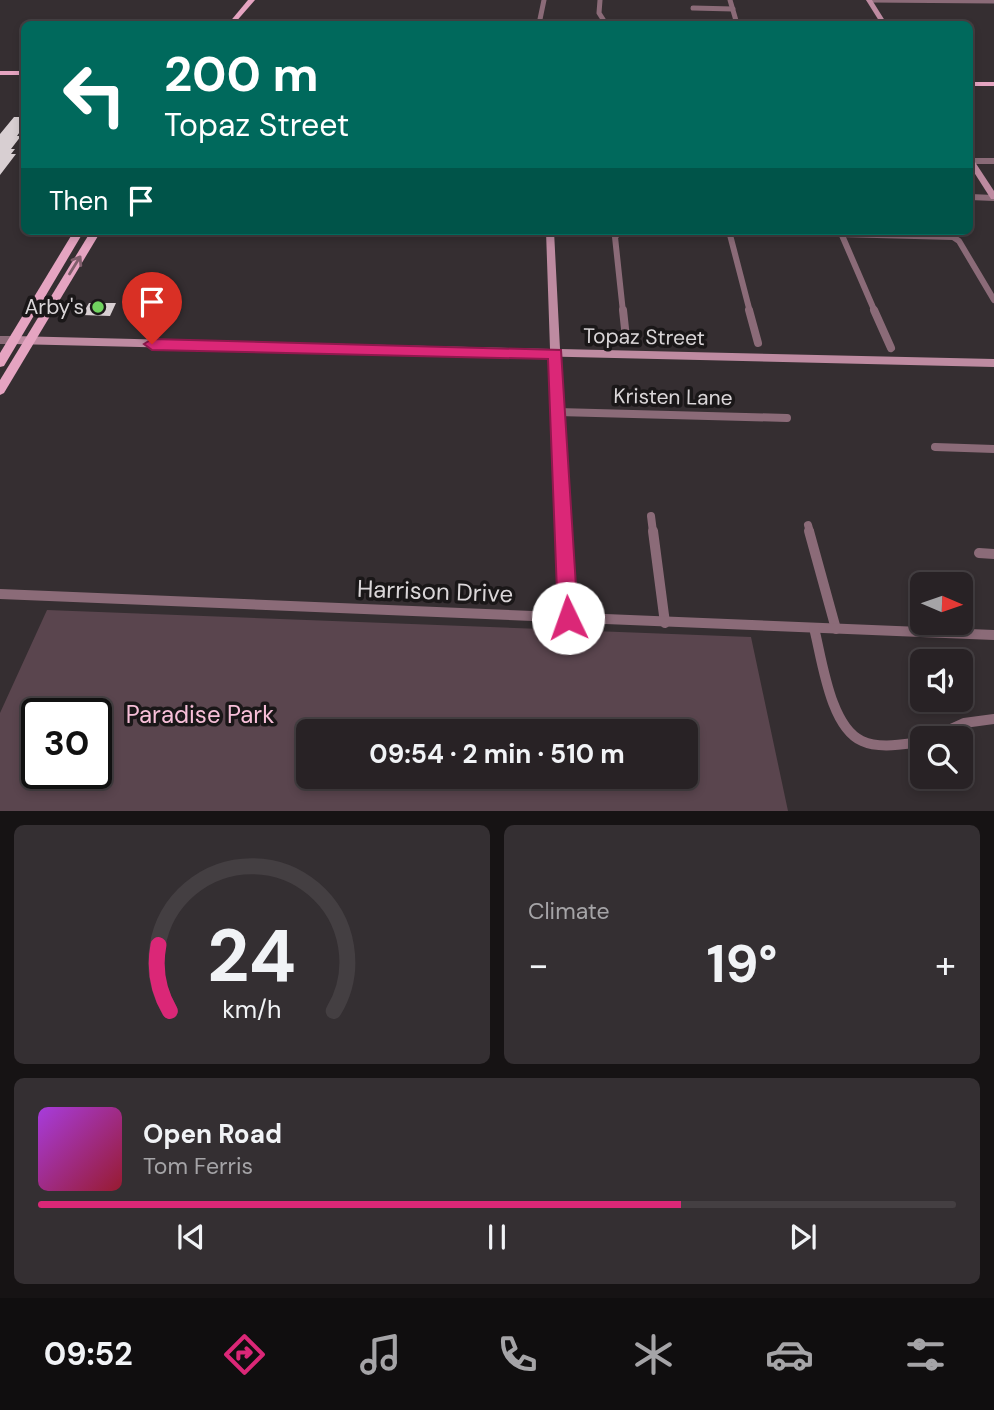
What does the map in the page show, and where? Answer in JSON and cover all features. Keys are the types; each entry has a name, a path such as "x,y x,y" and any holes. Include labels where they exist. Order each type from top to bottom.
{"main road":[{"path":"224,21 244,3 253,0"},
{"path":"233,21 244,3"},
{"path":"0,73 21,73"},
{"path":"973,84 994,84"},
{"path":"0,363 6,340 76,235"},
{"path":"0,390 94,235"}],"street":[{"path":"540,21 544,0"},
{"path":"600,0 599,13 603,21"},
{"path":"730,0 736,21"},
{"path":"869,0 994,1"},
{"path":"869,0 882,21"},
{"path":"693,8 733,9"},
{"path":"973,161 994,161"},
{"path":"973,166 994,197"},
{"path":"973,197 994,197"},
{"path":"550,235 568,618"},
{"path":"617,235 626,338"},
{"path":"728,235 758,343"},
{"path":"842,235 891,348"},
{"path":"897,235 953,237 959,241 994,300"},
{"name":"Topaz Street","path":"6,340 994,363"},
{"name":"Kristen Lane","path":"558,412 787,418"},
{"path":"935,447 994,449"},
{"path":"651,516 665,622"},
{"path":"808,525 836,629"},
{"path":"979,553 994,554"},
{"name":"Harrison Drive","path":"0,594 994,635"},
{"path":"814,628 840,722 850,734 863,742 910,742"},
{"path":"957,726 994,719"}],"green space":[{"name":"Paradise Park","path":"47,610 751,637 788,811 0,811 0,713"}],"building":[{"path":"14,117 21,117 21,130 17,136 21,136 11,149 15,149 11,154 16,154 0,175 0,134"},
{"name":"Arby's","path":"89,303 116,303 110,316 82,315"}],"place":[{"name":"Arby's","path":"98,307"}],"route":[{"path":"152,344 555,354 568,618"}]}
